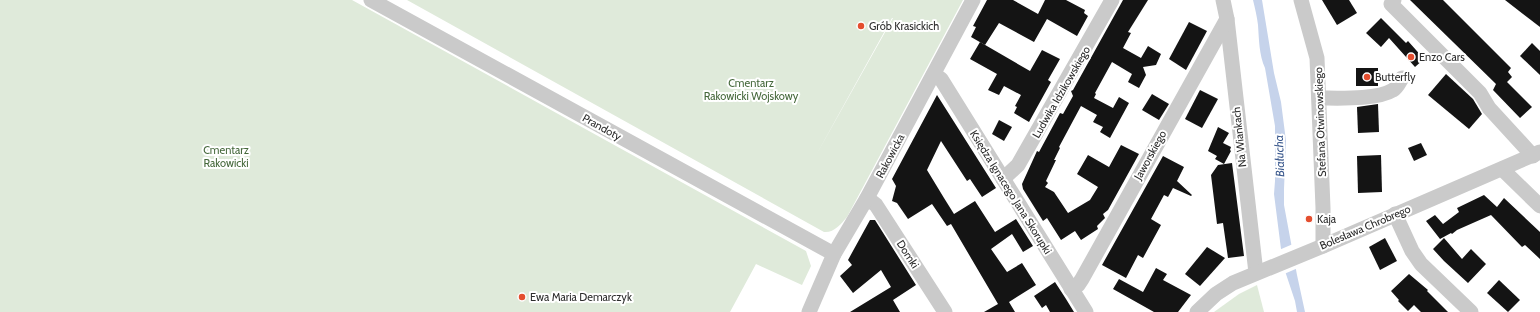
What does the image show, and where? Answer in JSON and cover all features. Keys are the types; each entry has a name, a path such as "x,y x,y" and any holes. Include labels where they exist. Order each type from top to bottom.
{"street":[{"name":"Prandoty","path":"371,0 834,254"},
{"name":"Rakowicka","path":"809,312 834,254 867,198 973,0"},
{"name":"Ludwika Idzikowskiego","path":"1003,179 1018,165 1112,0"},
{"name":"Na Wiankach","path":"1223,0 1227,19 1259,272"},
{"name":"Stefana Otwinowskiego","path":"1301,0 1317,58 1323,208 1317,248"},
{"path":"1394,0 1391,4 1480,93 1489,108 1536,154"},
{"name":"Jaworskiego","path":"1071,289 1078,285 1082,280 1227,19"},
{"name":"Księdza Ignacego Jana Skorupki","path":"934,74 941,79 1086,312"},
{"path":"1319,98 1379,95 1394,90 1402,78"},
{"name":"Bolesława Chrobrego","path":"1197,312 1216,294 1233,283 1536,154"},
{"path":"1502,169 1540,206"},
{"name":"Domki","path":"867,198 876,205 945,312"},
{"path":"1395,214 1412,251 1421,264 1471,312"}],"green space":[{"name":"Cmentarz Rakowicki","path":"0,0 352,0 806,251 811,266 802,285 756,264 730,312 0,312"},
{"name":"Cmentarz Rakowicki Wojskowy","path":"407,0 963,0 847,217 834,230 824,232","holes":["892,18 893,18 815,157"]},
{"path":"1257,285 1264,312 1214,312 1239,294"}],"water":[{"name":"Białucha","path":"1253,0 1262,0 1274,73 1281,102 1286,141 1284,205 1305,312 1297,312 1295,301 1283,265 1274,194 1275,126 1265,68 1260,52 1258,22"}],"pier":[{"path":"1293,244 1298,268 1284,274 1279,250"}],"building":[{"path":"987,0 1013,0 1038,14 1045,0 1066,0 1085,10 1084,13 1088,16 1077,36 1047,19 1034,42 999,23 985,45 971,37 976,27 973,26"},
{"path":"1123,0 1148,0 1128,32 1131,33 1123,48 1141,58 1148,46 1161,54 1156,65 1143,67 1146,75 1139,88 1128,82 1132,74 1112,62 1095,93 1094,98 1113,108 1119,97 1129,103 1110,138 1100,132 1103,127 1093,122 1097,115 1081,106 1059,147 1060,148 1054,160 1056,160 1046,181 1048,183 1045,187 1054,192 1068,213 1090,200 1098,187 1077,174 1088,155 1109,167 1121,145 1139,154 1108,210 1103,214 1105,218 1097,226 1098,229 1081,240 1075,231 1061,240 1047,218 1043,221 1023,189 1022,184 1037,151 1039,152 1060,113 1063,114 1073,96 1071,91 1073,90"},
{"path":"1322,0 1349,0 1357,13 1337,25"},
{"path":"1410,0 1443,0 1511,68 1508,72 1512,77 1507,82 1532,107 1520,118 1493,90 1496,84"},
{"path":"1505,0 1540,0 1540,27 1523,14"},
{"path":"1381,18 1406,43 1408,41 1424,59 1415,67 1389,38 1381,47 1366,33"},
{"path":"1189,22 1207,31 1186,70 1169,59"},
{"path":"980,42 1030,71 1042,50 1060,59 1048,80 1051,82 1029,122 1014,113 1017,107 1015,106 1021,95 1004,86 999,95 988,90 997,74 970,59"},
{"path":"1532,43 1540,51 1540,75 1520,56"},
{"name":"Butterfly","path":"1356,68 1378,68 1378,86 1356,86"},
{"path":"1446,74 1473,99 1482,114 1469,129 1428,95"},
{"path":"1200,90 1218,99 1202,128 1185,119"},
{"path":"1152,94 1169,104 1159,120 1142,110"},
{"path":"937,95 996,188 982,197 970,179 967,181 941,141 927,170 954,214 975,201 995,232 1016,219 1033,246 1023,252 1012,234 991,249 1007,272 1022,263 1036,285 1009,302 1015,312 984,312 998,304 951,224 947,226 932,204 908,219 897,203 892,201 896,186 892,179"},
{"path":"1378,104 1379,132 1358,133 1357,107"},
{"path":"999,120 1012,127 1004,141 992,134"},
{"path":"1218,127 1229,133 1223,143 1231,147 1231,151 1224,164 1215,159 1217,156 1208,151"},
{"path":"1421,143 1427,155 1414,161 1408,148"},
{"path":"1381,155 1382,192 1358,193 1357,156"},
{"path":"1163,156 1184,167 1177,181 1192,195 1191,196 1173,188 1168,197 1164,195 1151,219 1161,225 1143,258 1138,255 1126,278 1102,265"},
{"path":"1232,163 1244,256 1228,258 1223,223 1217,224 1211,175 1218,165"},
{"path":"1484,195 1497,207 1504,198 1540,232 1540,259 1525,245 1522,247 1491,215 1440,239 1426,221 1435,215 1443,224 1459,212 1457,208"},
{"path":"870,220 875,220 916,285 893,300 900,312 850,312 891,287 881,270 853,293 840,276 852,265 848,260"},
{"path":"1385,238 1397,261 1380,270 1369,247"},
{"path":"1444,238 1462,259 1471,249 1486,264 1468,283 1433,249"},
{"path":"1207,247 1225,258 1200,286 1185,274"},
{"path":"1156,268 1167,274 1163,280 1191,295 1178,312 1154,312 1113,289 1119,279 1143,292"},
{"path":"1409,274 1428,290 1427,291 1448,312 1421,312 1414,305 1408,311 1391,291"},
{"path":"1499,280 1520,300 1508,312 1487,293"},
{"path":"1055,282 1074,312 1050,312 1046,305 1042,308 1034,296"}],"place":[{"name":"Grób Krasickich","path":"861,26"},
{"name":"Enzo Cars","path":"1411,57"},
{"name":"Butterfly","path":"1367,77"},
{"name":"Kaja","path":"1309,219"},
{"name":"Ewa Maria Demarczyk","path":"522,297"}]}
